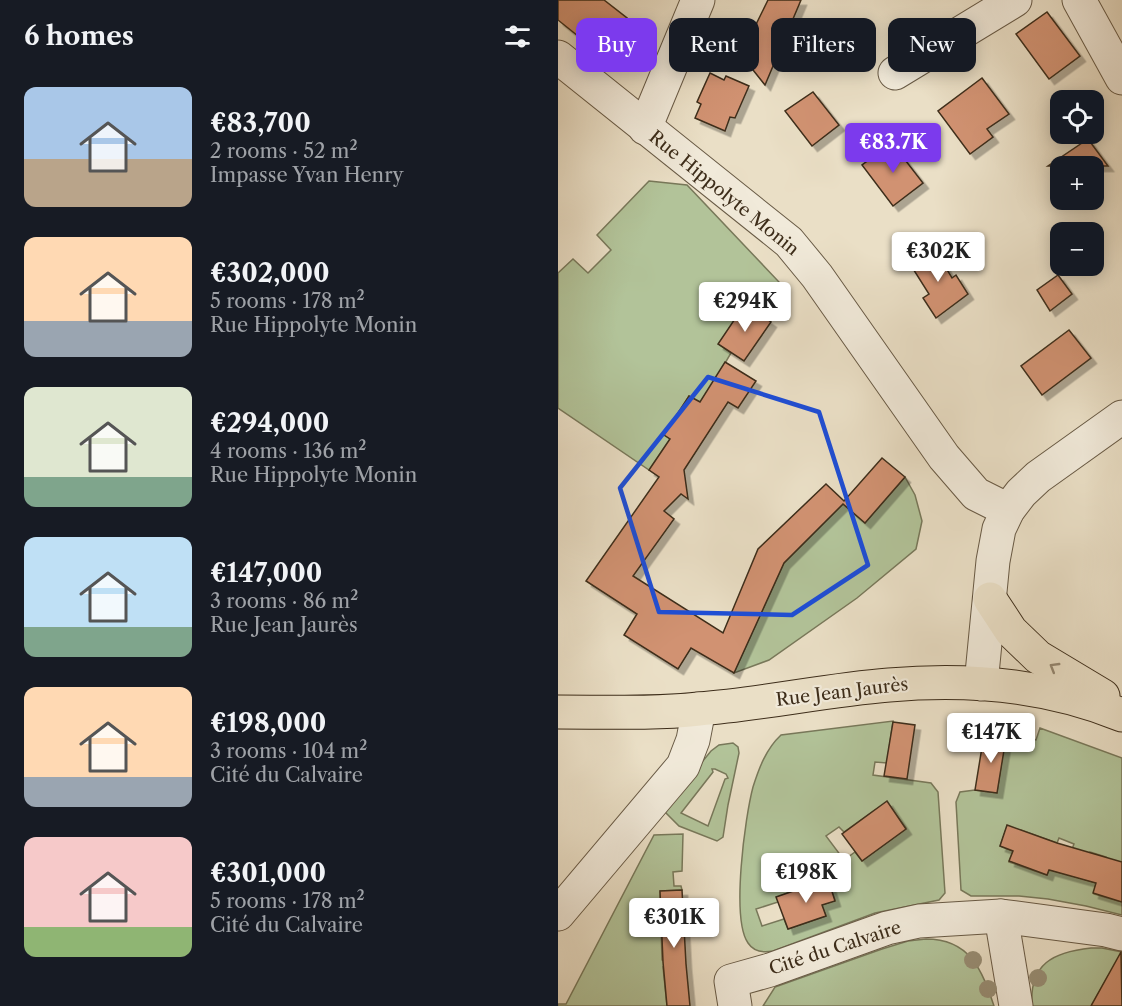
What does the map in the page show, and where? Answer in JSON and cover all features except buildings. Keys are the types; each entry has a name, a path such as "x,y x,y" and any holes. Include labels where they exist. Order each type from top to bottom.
{"main road":[{"path":"990,599 1011,631 1038,657 1122,709"},
{"name":"Rue Jean Jaurès","path":"558,712 649,712 699,709 889,685 981,684 1046,691 1122,715"}],"street":[{"path":"645,128 698,0"},
{"path":"895,74 1015,0"},
{"path":"1079,0 1122,78"},
{"name":"Rue Hippolyte Monin","path":"558,57 789,242 817,276 944,457 976,494 1008,510"},
{"path":"981,684 993,561 999,529 1008,510 1021,493 1038,477 1122,417"},
{"path":"558,914 683,766 693,740 699,709"},
{"path":"1001,916 1016,1006"},
{"name":"Cité du Calvaire","path":"735,1006 731,981 770,970 888,928 919,921 1001,916 1122,934"}],"highlighted area":[{"path":"708,377 819,412 868,565 792,615 659,612 620,488"}],"green space":[{"path":"649,181 687,185 779,282 745,304 719,344 731,353 702,403 689,396 664,434 670,439 649,470 558,408 558,273 573,259 588,273 611,250 597,235"},
{"path":"905,477 915,495 922,521 916,549 857,598 769,660 734,673 784,563 843,504 865,523"},
{"path":"893,721 887,763 875,762 873,775 931,783 938,792 945,893 939,900 875,913 773,951 759,951 750,946 743,931 740,913 741,867 746,821 753,787 761,766 771,746 781,735","holes":["889,805 906,828 862,861 855,852 844,860 826,836 839,827 844,832 875,810","825,872 835,900 822,905 826,916 788,929 784,919 762,926 756,909 778,902 777,897 813,884 811,877"]},
{"path":"986,721 1028,725 1025,738 1036,740 1040,728 1122,758 1122,867 1105,862 1106,857 1090,852 1083,879 1096,883 1094,894 1122,902 1122,915 1048,899 1019,896 971,896 961,890 956,802 960,792 975,790 997,793 1005,738 984,735","holes":["1006,829 1021,830 1057,843 1059,838 1074,844 1064,870 1051,865 1047,875 1009,862 1013,851 1000,846"]},
{"path":"733,743 738,747 739,753 723,837 717,841 679,826 663,810 711,751 719,745","holes":["712,769 726,774 728,778 725,779 708,826 681,813 713,772"]},
{"path":"683,834 682,871 673,872 674,886 681,886 682,890 660,891 662,960 686,965 663,967 667,1006 558,1006 558,1004 566,1004 654,835"},
{"path":"926,939 954,944 964,951 985,980 994,1006 763,1006 775,987 882,949 908,941"},
{"path":"1091,948 1122,952 1122,983 1108,976 1091,1006 1032,1006 1035,980 1039,970 1046,963 1065,953"}]}
